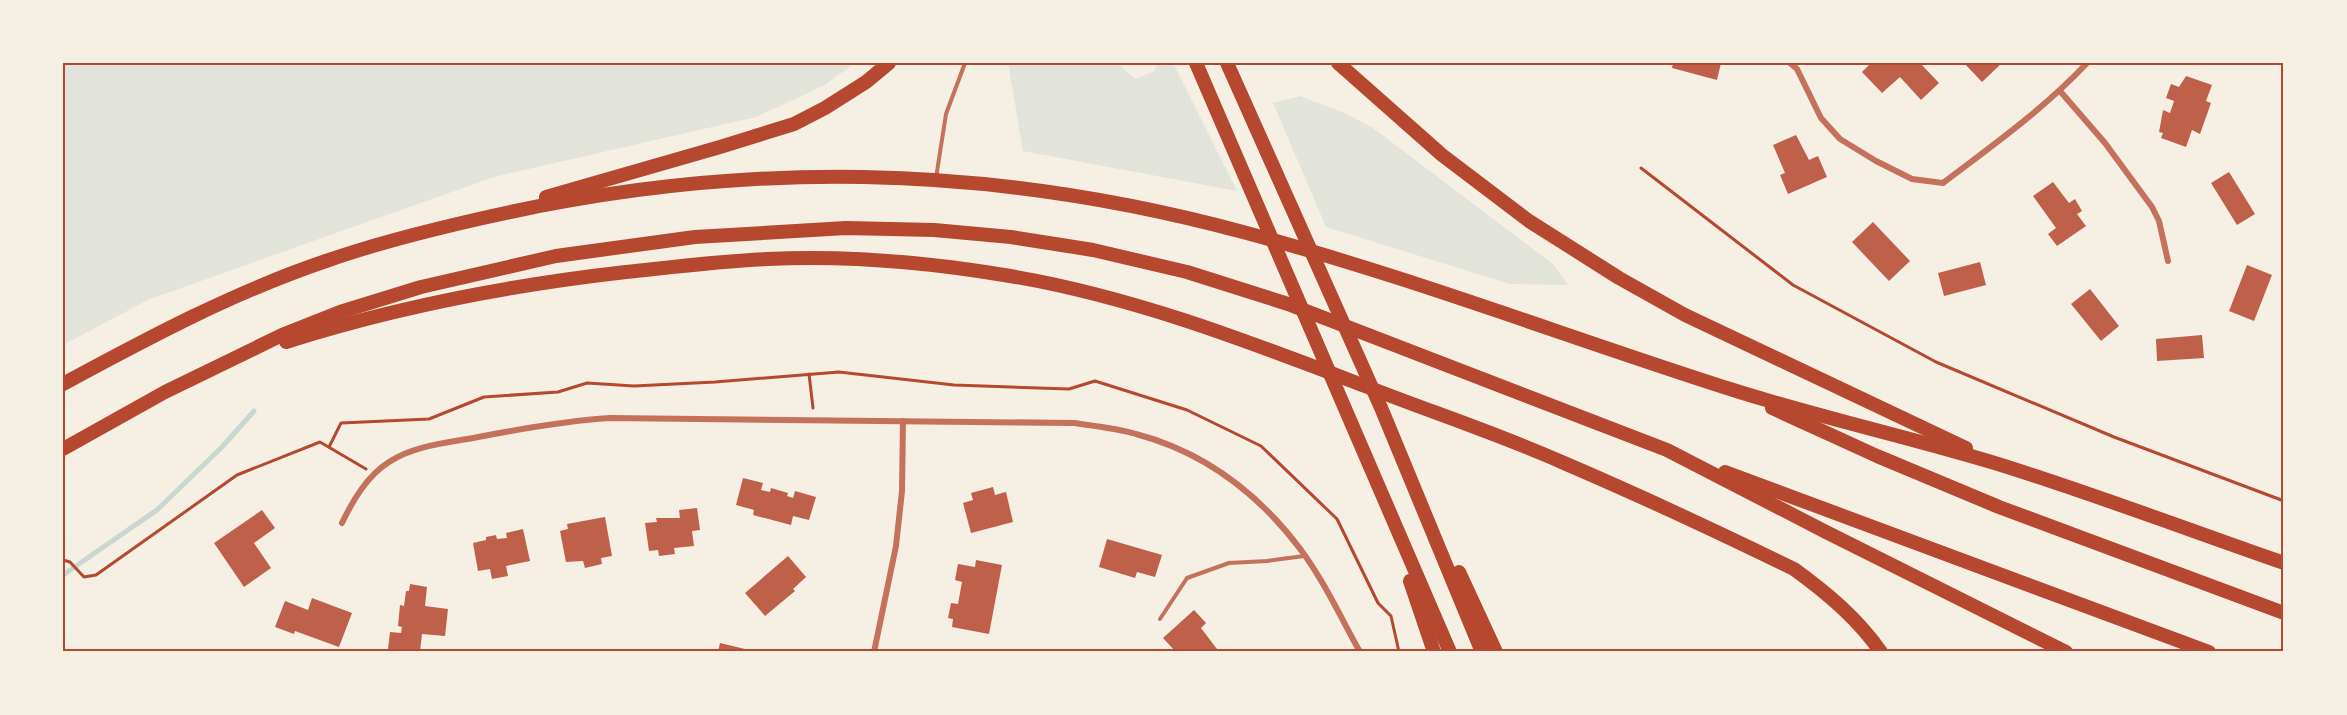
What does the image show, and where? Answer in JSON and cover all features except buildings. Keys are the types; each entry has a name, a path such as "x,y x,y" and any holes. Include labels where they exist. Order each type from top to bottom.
{"highway":[{"path":"63,384 137,344 261,286 326,260 794,124 866,82 889,63"},
{"path":"1196,63 1450,652"},
{"path":"1227,63 1382,410 1496,652"},
{"path":"1338,63 1442,155 1520,215 1619,278 1685,315 2000,465"},
{"path":"411,235 544,204 702,182 853,176 935,179 1032,189 1114,203 1237,230 1431,288 1732,389 2000,465 2284,563"},
{"path":"63,449 165,392 282,335 340,312 421,286 556,256 695,237 846,228 934,230 1011,237 1093,250 1187,272 1288,304 1667,450 2208,652"},
{"path":"236,358 344,324 428,304 555,280 698,264 769,259 845,258 924,264 1003,274 1079,289 1173,315 1561,461 1794,569 1828,594 1868,633 1881,652"},
{"path":"1732,389 1877,456 1999,507 2284,613"},
{"path":"1338,395 1418,603 1434,652"},
{"path":"1382,410 1482,652"},
{"path":"1667,450 1846,543 2066,652"}],"street":[{"path":"1790,63 1797,69 1821,118 1840,139 1912,179 1943,183 2060,91 2087,63"},
{"path":"2060,91 2104,143 2152,207 2159,221 2168,261"},
{"path":"342,523 349,507 375,474 389,462 405,454 432,446 575,420 610,418 1074,423 1134,433 1170,445 1198,458 1249,493 1272,516 1304,556 1360,652"},
{"path":"874,652 896,546 902,491 903,421"}],"lane":[{"path":"935,179 946,114 965,63"},
{"path":"1160,619 1187,578 1229,563 1304,556"}],"path":[{"path":"1641,168 1794,285 1936,362 2114,437 2284,501"},
{"path":"809,374 815,420"},
{"path":"63,561 70,562 84,577 96,575 237,475 320,442 375,474"}],"shaded area":[{"path":"63,63 855,63 823,86 756,117 494,177 150,299 63,345"},
{"path":"1008,63 1117,63 1135,79 1154,71 1158,63 1173,63 1237,191 1023,151"},
{"path":"1300,96 1347,114 1373,128 1554,265 1568,285 1510,284 1326,227 1273,103"}],"waterway":[{"path":"63,575 157,510 222,447 254,411"}]}
